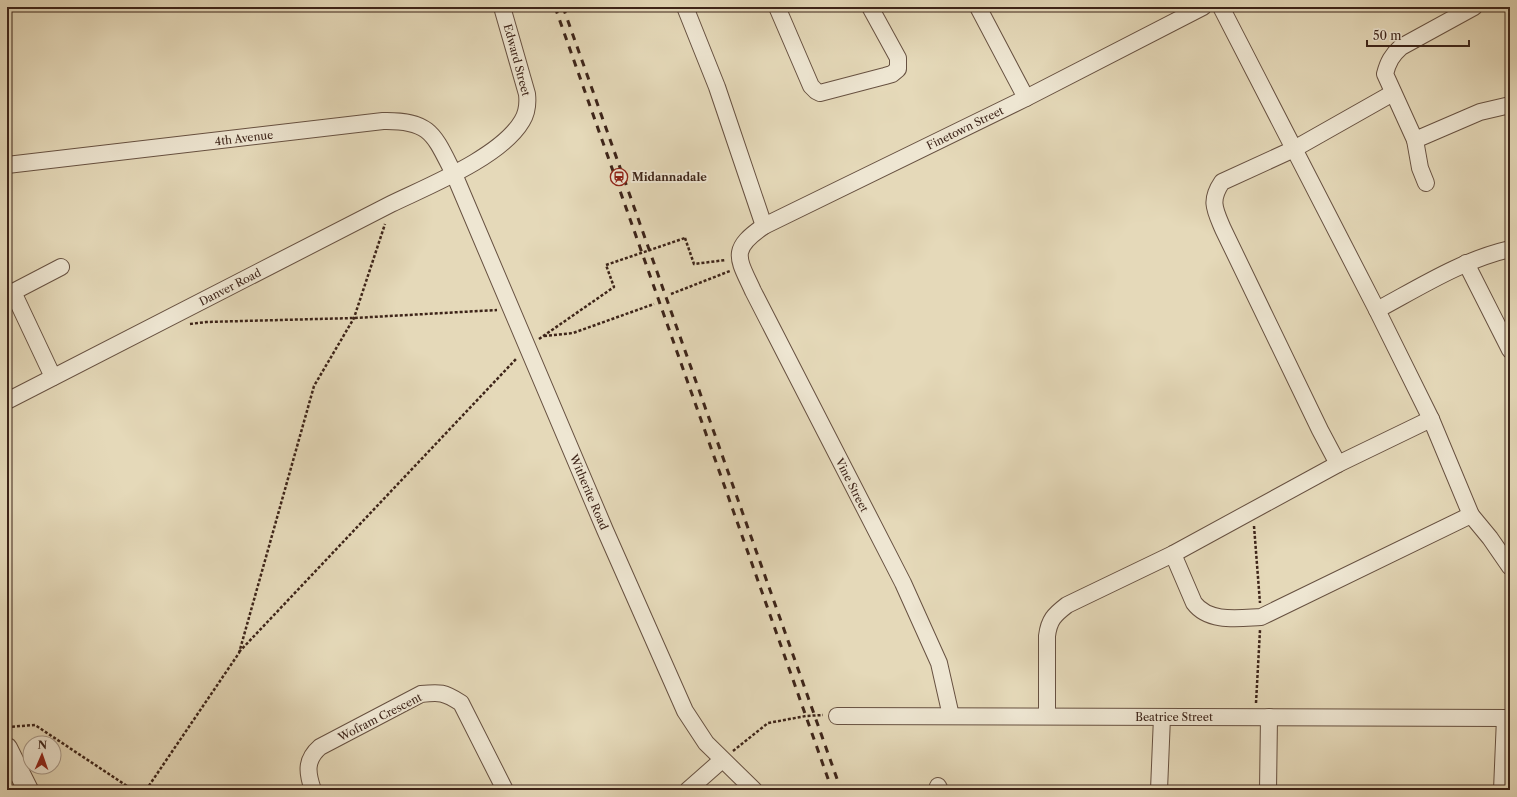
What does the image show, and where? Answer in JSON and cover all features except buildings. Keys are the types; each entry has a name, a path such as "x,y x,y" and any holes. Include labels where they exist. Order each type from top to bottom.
{"street":[{"name":"Edward Street","path":"454,174 486,155 511,137 523,120 526,112 528,103 525,82 502,7"},
{"path":"685,7 717,87 764,226"},
{"path":"777,7 812,86 820,93 892,74 898,69 898,58 870,7"},
{"path":"978,7 1026,98"},
{"name":"Finetown Street","path":"740,263 740,248 748,238 764,226 1026,98 1203,7"},
{"path":"1221,7 1377,310 1431,419 1471,515 1490,538 1510,567"},
{"path":"1426,182 1420,168 1415,140 1385,74 1392,55 1401,47 1474,7"},
{"path":"1338,464 1320,430 1223,229 1215,211 1213,200 1216,191 1222,182 1294,149 1393,93"},
{"path":"1415,140 1480,112 1510,105"},
{"name":"4th Avenue","path":"7,165 383,121 399,121 415,124 426,129 436,140 454,174"},
{"name":"Danver Road","path":"7,401 391,204 454,174"},
{"name":"Witherite Road","path":"454,174 602,522 685,711 706,743 754,790"},
{"path":"1377,310 1466,263 1510,248"},
{"name":"Vine Street","path":"740,263 903,583 939,662 951,716"},
{"path":"1466,263 1510,350"},
{"path":"54,377 10,292 61,267"},
{"path":"1047,716 1047,636 1049,625 1056,614 1067,605 1173,554 1338,464 1431,419"},
{"path":"1173,554 1194,603 1199,610 1219,617 1232,618 1261,616 1471,515"},
{"name":"Wofram Crescent","path":"313,790 308,770 312,754 320,747 421,694 437,692 449,695 461,703 505,790"},
{"name":"Beatrice Street","path":"837,716 1508,718"},
{"path":"1159,790 1162,717"},
{"path":"1268,790 1269,717"},
{"path":"1502,790 1508,718"},
{"path":"7,748 28,790"},
{"path":"688,790 722,760"}],"path":[{"path":"239,653 314,386 354,318 391,204"},
{"path":"146,790 239,653 528,347 614,287 606,265 685,238 694,264 740,263"},
{"path":"671,294 740,263"},
{"path":"543,336 573,334 654,304"},
{"path":"183,326 206,322 354,318 512,310"},
{"path":"722,760 768,723 814,714 837,716"},
{"path":"7,727 35,725 133,790"}],"railway":[{"path":"555,7 832,790"},
{"path":"563,7 841,790"}],"place":[{"name":"Midannadale","path":"619,177"}]}
